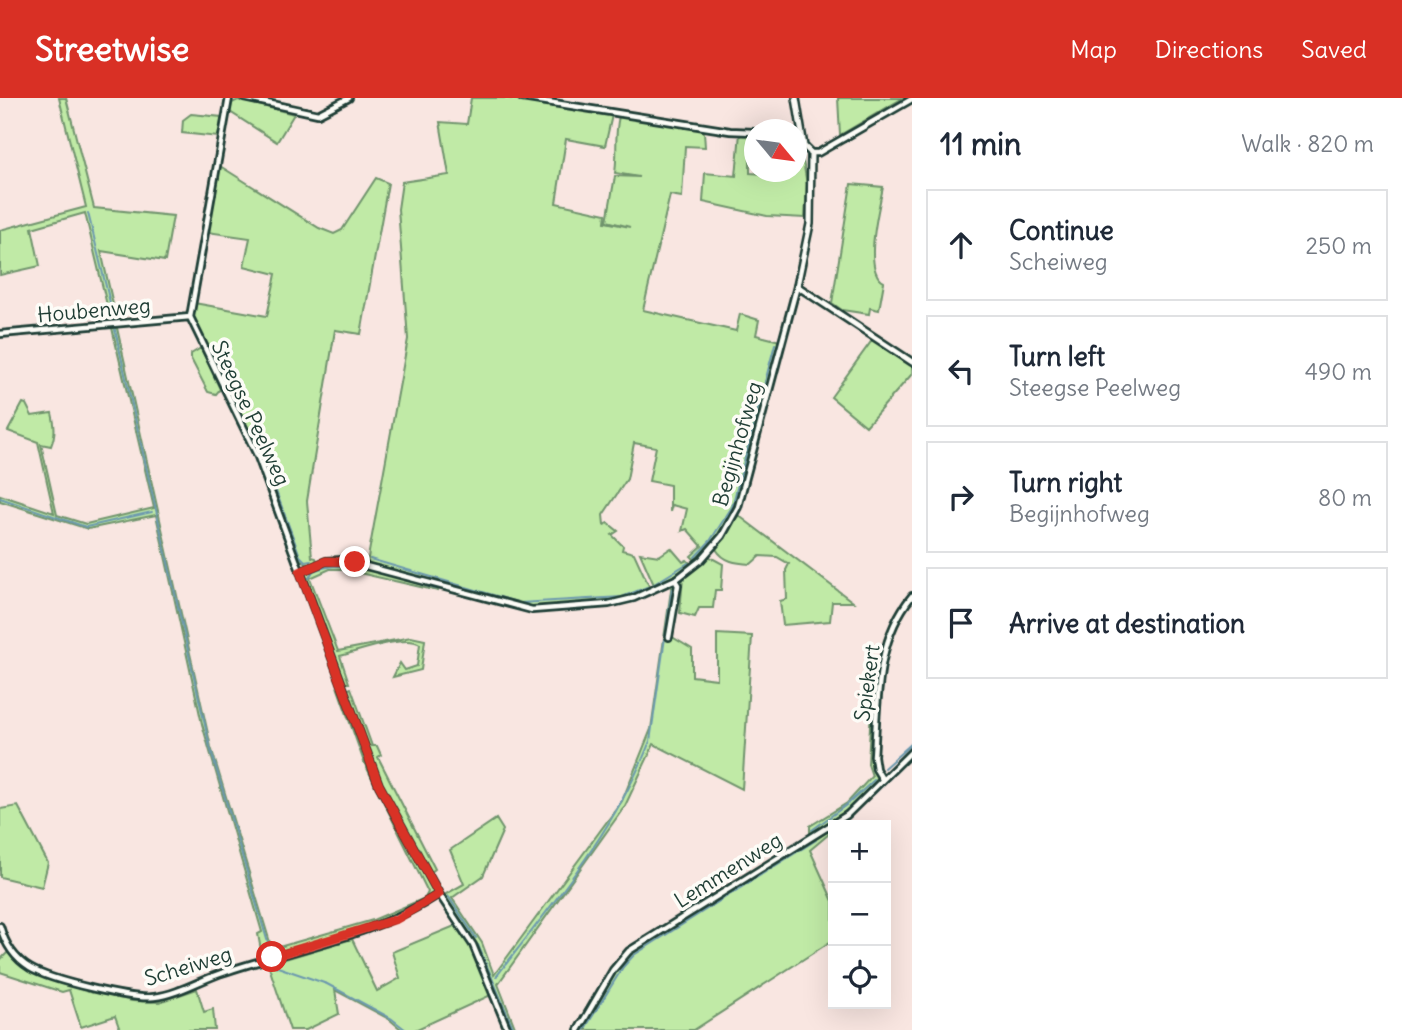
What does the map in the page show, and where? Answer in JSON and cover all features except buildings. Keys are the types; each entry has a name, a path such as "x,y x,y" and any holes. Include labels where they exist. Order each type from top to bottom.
{"street":[{"path":"190,317 229,98"},
{"path":"244,98 318,114 349,98"},
{"path":"522,98 744,132"},
{"path":"796,98 798,119"},
{"path":"807,149 811,153 818,153 912,99"},
{"path":"811,153 810,223 797,286 912,362"},
{"name":"Begijnhofweg","path":"300,572 326,561 343,560 532,610 634,598 675,580 701,560 722,536 738,507 797,286"},
{"name":"Houbenweg","path":"0,334 190,317"},
{"name":"Steegse Peelweg","path":"190,317 258,457 379,785 439,894 473,945 508,1030"},
{"path":"669,637 678,585 675,580"},
{"name":"Spiekert","path":"882,779 876,769 874,756 880,673 893,626 912,596"},
{"name":"Lemmenweg","path":"578,1030 613,970 629,951 847,815 912,751"},
{"name":"Scheiweg","path":"0,926 9,948 29,968 45,975 136,997 155,997 222,973 372,928 405,914 439,894"}],"green space":[{"path":"59,98 66,98 94,208 173,216 165,261 101,251 117,322 111,322 85,213 32,228 40,266 0,275 0,230 86,207"},
{"path":"471,98 508,98 612,115 605,146 566,139 556,203 606,214 605,222 630,227 607,221 615,176 639,177 615,173 619,116 698,128 704,132 705,147 685,146 682,197 670,195 643,310 736,331 740,314 759,320 756,335 780,341 760,428 742,486 715,539 696,561 691,556 702,546 687,529 682,531 687,509 672,505 670,512 670,485 649,481 656,447 634,443 627,479 603,515 604,525 608,523 618,531 612,535 623,546 622,550 634,553 649,586 646,591 614,601 527,607 367,563 408,339 398,209 402,182 449,175 440,122 467,124"},
{"path":"838,98 903,98 840,135"},
{"path":"238,100 294,114 277,142 230,112 232,103"},
{"path":"191,114 222,117 218,137 182,133 183,120"},
{"path":"740,133 744,134 744,182 807,182 805,218 767,216 703,202 705,173 736,176"},
{"path":"220,166 319,228 334,234 342,230 376,178 388,183 361,334 335,330 307,501 312,557 316,558 317,562 308,565 298,558 266,472 194,319 194,303 267,316 276,274 244,266 250,238 207,232"},
{"path":"851,184 883,187 873,253 877,276 884,282 879,310 870,308 869,314 842,310 832,303"},
{"path":"112,328 117,328 211,747 272,949 373,920 425,898 428,892 364,762 338,689 342,692 364,753 432,883 434,892 425,900 406,910 323,942 262,956 258,934 262,932 202,724 156,515 88,529 0,501 0,495 54,513 38,442 8,431 23,403 32,416 52,413 54,437 51,446 41,444 57,515 86,524 154,508"},
{"path":"873,339 912,366 912,374 866,426 831,397"},
{"path":"201,348 220,389 216,394 208,392 191,359 191,354"},
{"path":"738,515 853,602 832,602 830,621 783,625 780,601 787,599 786,570 789,564 777,557 760,556 751,564 735,562 723,557 716,549"},
{"path":"671,548 683,562 687,560 692,565 675,577 654,585 640,553 659,556"},
{"path":"708,556 723,564 721,590 715,590 713,608 699,608 695,617 680,613 683,577"},
{"path":"329,563 368,568 439,586 438,591 342,569 330,569 310,578 338,651 411,637 425,640 421,670 393,677 400,663 405,670 417,666 420,644 413,641 394,642 340,656 349,683 342,683 304,578 304,573 313,567"},
{"path":"672,583 677,586 669,635 692,649 692,676 717,679 717,634 752,636 742,789 654,744 625,806 498,984 516,1030 510,1030 472,937 444,895 464,884 450,850 496,819 503,830 483,876 452,898 482,943 494,975 622,801 651,729"},
{"path":"351,688 372,746 377,746 381,755 378,757 435,869 430,873 374,770 346,690"},
{"path":"871,707 875,707 874,765 877,782 857,803 828,820 828,823 810,835 810,826 847,803 872,776 868,764"},
{"path":"18,806 48,863 42,887 0,877 0,809"},
{"path":"827,830 828,835 810,850 828,890 828,943 694,1030 580,1030 617,967 635,950"},
{"path":"457,925 470,946 491,995 415,1030 402,1030 389,1019 335,990 339,1014 306,1030 290,1030 268,964 352,939 377,991 400,978 392,952"},
{"path":"9,951 37,973 74,987 132,1001 159,1002 197,989 204,1012 213,1009 215,1030 120,1030 115,1016 81,1027 69,990 62,992 0,972 0,960"}],"waterway":[{"path":"88,213 114,319"},
{"path":"115,330 210,747 271,953"},
{"path":"695,557 710,541 732,507 775,344"},
{"path":"213,358 267,467 300,556 305,561 311,560"},
{"path":"0,498 86,527 152,512"},
{"path":"370,559 520,603 622,597 647,587"},
{"path":"654,584 688,563"},
{"path":"309,578 313,571 327,567 358,567 436,589"},
{"path":"496,977 582,864 620,805 636,773 650,741 672,589"},
{"path":"884,768 912,743"},
{"path":"874,794 912,756"},
{"path":"812,830 849,803 874,780"},
{"path":"584,1030 623,967 634,955 816,840"},
{"path":"448,896 476,938"},
{"path":"478,945 514,1030"},
{"path":"272,965 327,984 392,1019 406,1030"}],"route":[{"path":"272,957 397,919 439,894 379,785 300,572 326,561 355,562"}]}
